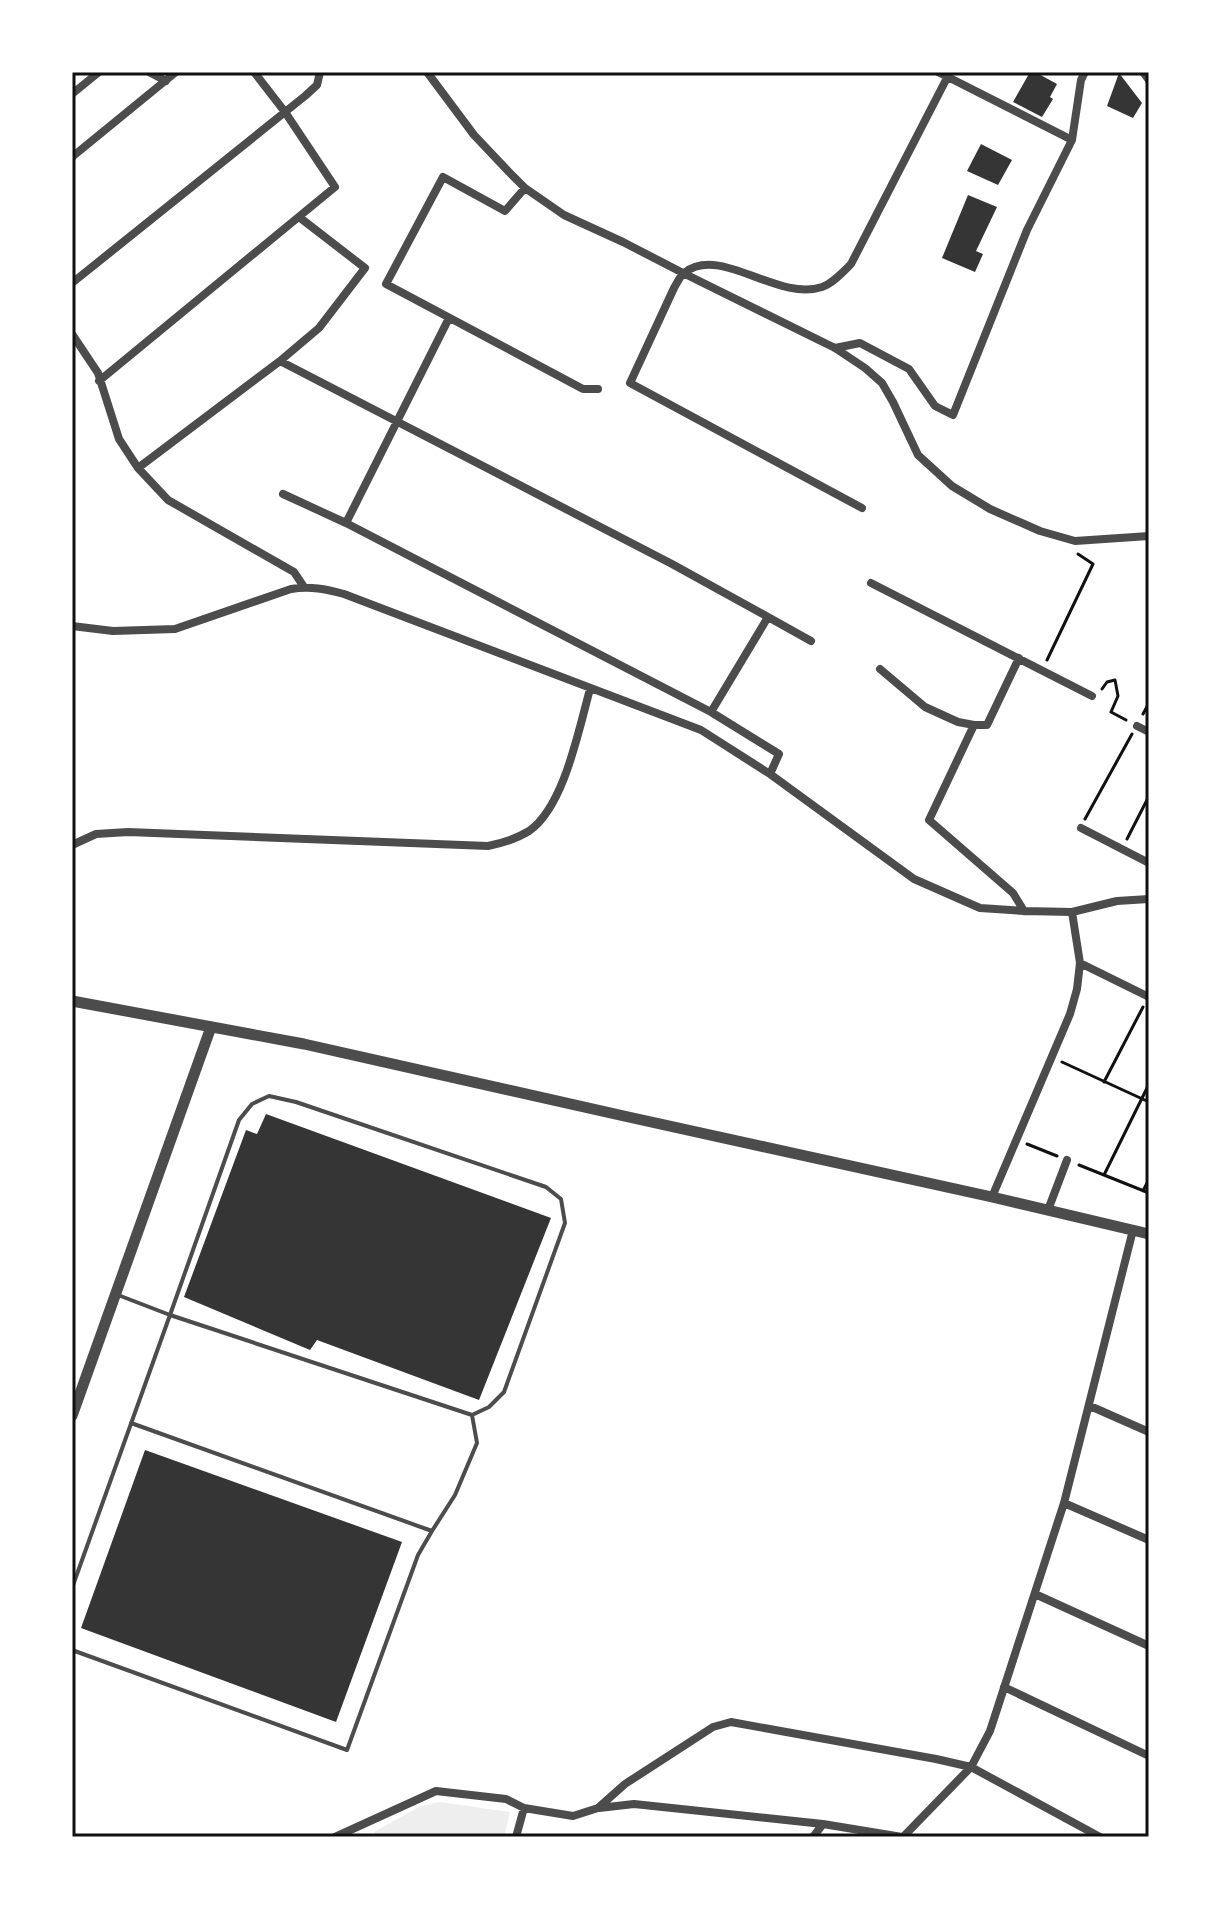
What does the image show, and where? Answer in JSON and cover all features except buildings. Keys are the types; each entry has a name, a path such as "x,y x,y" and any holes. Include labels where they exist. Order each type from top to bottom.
{"street":[{"path":"72,94 99,72"},
{"path":"149,72 166,81"},
{"path":"72,157 176,72"},
{"path":"99,381 335,187 254,72"},
{"path":"72,283 317,85 320,72"},
{"path":"427,72 474,135 525,188 564,215 835,348 865,368 882,383 918,455 952,486 990,509 1040,531 1070,540 1149,536"},
{"path":"938,72 948,74 1072,140"},
{"path":"835,348 860,343 909,369 935,406 953,415 1027,230 1072,140 1081,80 1085,72"},
{"path":"1143,72 1149,80"},
{"path":"862,508 630,383 683,273 702,264 739,270 788,289 807,289 824,286 851,264 948,74"},
{"path":"525,188 505,211 443,177 386,284 583,389 598,389"},
{"path":"138,468 319,328 365,268 299,217"},
{"path":"346,523 449,318"},
{"path":"72,334 98,373 119,439 138,468 168,500 294,572 304,587"},
{"path":"280,361 659,556 811,641"},
{"path":"283,494 346,523 711,712 779,754 770,774"},
{"path":"871,583 1092,696"},
{"path":"72,626 113,631 175,629 291,589 322,588 701,730 770,774 914,879 980,908 1072,912 1117,901 1149,899"},
{"path":"711,712 768,617"},
{"path":"880,669 925,707 958,722 987,725 1019,658"},
{"path":"72,845 96,834 128,832 488,846 511,841 532,829 551,808 565,775 590,689"},
{"path":"974,725 929,820 1013,893 1024,911"},
{"path":"1137,726 1149,732"},
{"path":"1081,828 1149,863"},
{"path":"992,1197 1070,1014 1080,963 1072,912"},
{"path":"1080,963 1148,997"},
{"path":"72,1001 304,1044 1149,1234"},
{"path":"72,1416 211,1027"},
{"path":"1048,1210 1067,1160"},
{"path":"335,1837 436,1791 506,1799 524,1808 573,1816 598,1808 634,1804 823,1824 903,1837 971,1767 990,1731 1064,1503 1133,1230"},
{"path":"1090,1406 1149,1432"},
{"path":"1064,1503 1149,1540"},
{"path":"1035,1594 1149,1646"},
{"path":"1004,1687 1149,1756"},
{"path":"598,1808 625,1784 713,1727 731,1722 971,1767 1100,1837"},
{"path":"516,1837 524,1808"},
{"path":"813,1837 823,1824"}],"lane":[{"path":"72,1588 170,1315 239,1120 252,1104 269,1096 296,1102 546,1187 561,1199 565,1223 504,1392 489,1407 472,1415 170,1315 116,1294"},
{"path":"72,1650 347,1750 418,1555 455,1495 477,1443 472,1415"},
{"path":"131,1423 432,1531"}],"path":[{"path":"1042,670 1093,564 1070,550 1070,540"},
{"path":"1081,828 1137,726 1111,712 1118,696 1115,680 1107,682 1098,697 1092,696"},
{"path":"1121,849 1149,796"},
{"path":"1104,1082 1148,997"},
{"path":"1051,1057 1149,1102"},
{"path":"1104,1175 1149,1084"},
{"path":"1016,1140 1149,1193"},
{"path":"1143,1191 1149,1179"}],"shaded area":[{"path":"439,1802 510,1812 504,1837 376,1837 374,1832 419,1807"}]}
